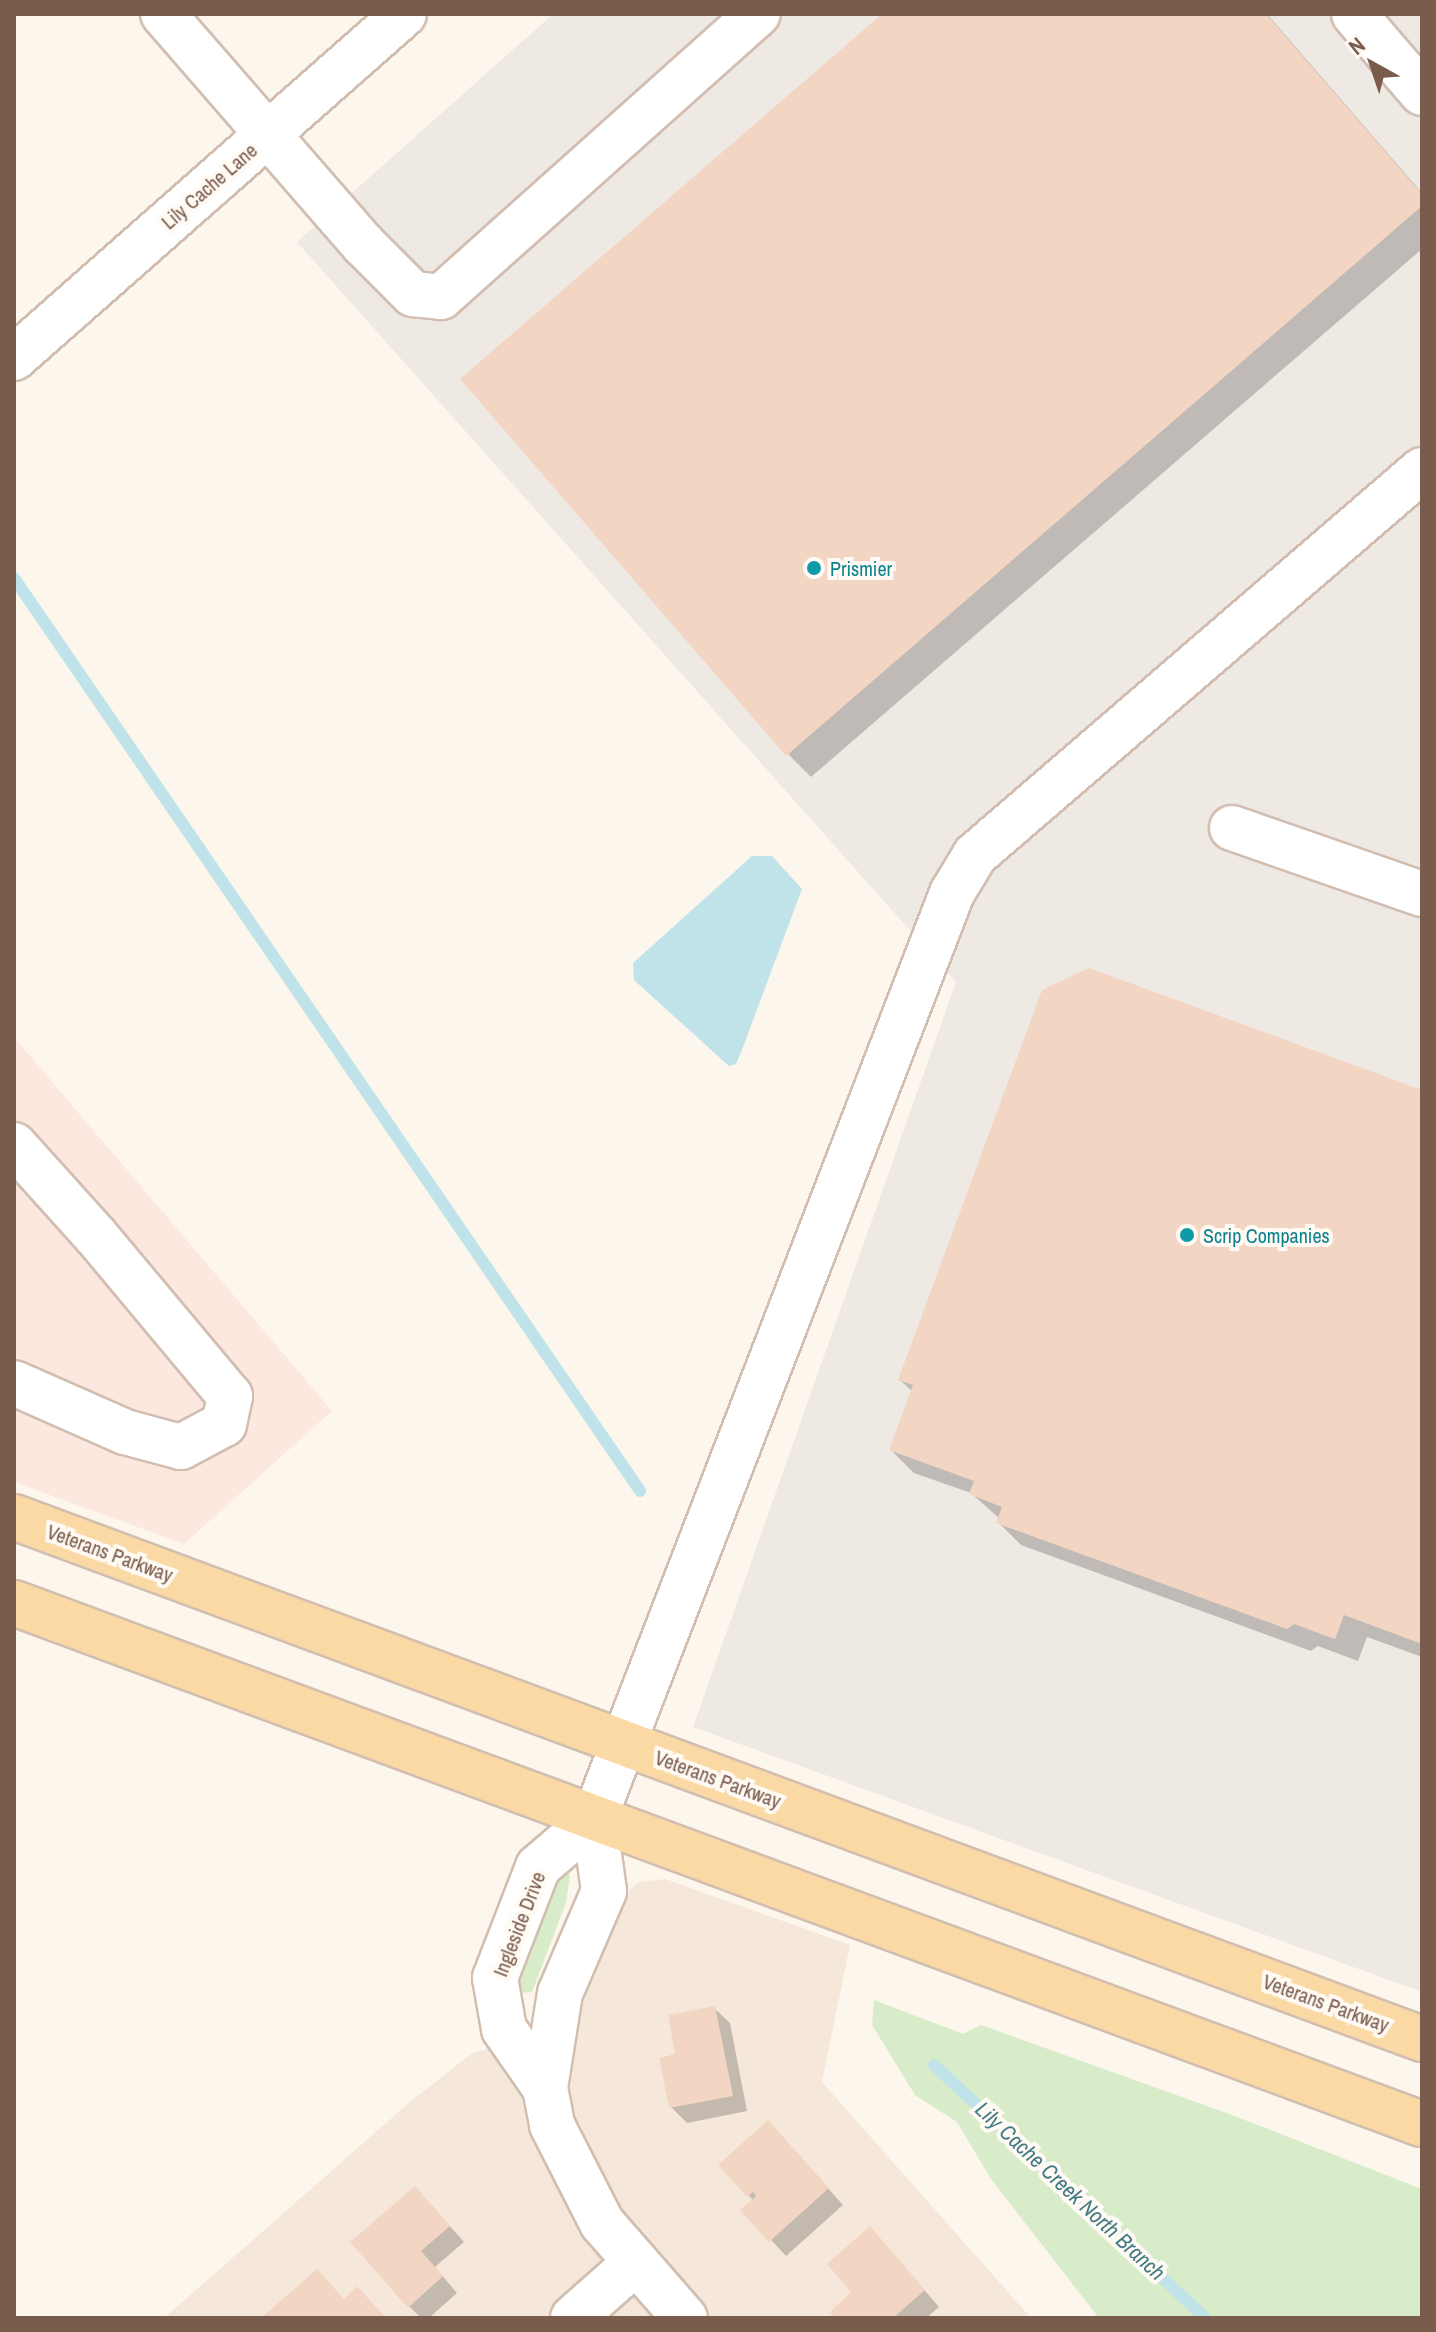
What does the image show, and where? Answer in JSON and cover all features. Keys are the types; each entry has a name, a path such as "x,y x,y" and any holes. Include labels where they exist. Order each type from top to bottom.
{"main road":[{"name":"Veterans Parkway","path":"14,1517 1422,2039"},
{"path":"14,1603 1422,2124"}],"street":[{"path":"163,14 363,244 413,294 441,297 758,14"},
{"name":"Lily Cache Lane","path":"14,358 404,14"},
{"path":"1354,14 1422,93"},
{"name":"Ingleside Drive","path":"545,2088 504,2029 495,1978 538,1867 594,1819 952,893 975,855 1422,470"},
{"path":"1232,828 1422,894"},
{"path":"14,1145 96,1236 230,1396 224,1424 181,1447 125,1432 14,1383"},
{"name":"Ingleside Drive","path":"594,1819 604,1891 560,1993 545,2088 552,2125 572,2171 602,2223 685,2318"},
{"path":"573,2318 636,2262"}],"shaded area":[{"path":"553,14 1422,14 1422,1992 693,1727 956,982 297,242"},
{"path":"14,1037 332,1411 184,1544 14,1482"},
{"path":"665,1879 850,1945 822,2082 1031,2318 164,2318 410,2102 471,2054 578,2019 620,1898 639,1882"}],"green space":[{"path":"559,1872 570,1874 566,1903 532,1992 520,1993 516,1980"},
{"path":"874,2000 963,2034 981,2025 1232,2115 1422,2189 1422,2318 1099,2318 991,2179 957,2122 915,2095 872,2025"}],"water":[{"path":"752,856 772,856 802,889 736,1064 729,1066 634,980 633,963"}],"building":[{"name":"Prismier","path":"882,14 1266,14 1422,194 1422,206 786,756 460,379"},
{"name":"Scrip Companies","path":"1089,968 1422,1090 1422,1644 1344,1615 1335,1639 1294,1624 1287,1629 996,1523 1002,1507 969,1494 974,1481 889,1450 913,1385 898,1380 1042,990"},
{"path":"715,2006 733,2096 669,2108 659,2058 675,2054 668,2015"},
{"path":"768,2120 829,2188 769,2242 740,2210 756,2196 753,2192 747,2197 718,2165"},
{"path":"415,2186 450,2226 421,2251 443,2276 408,2308 350,2242"},
{"path":"870,2226 925,2290 893,2318 835,2318 830,2312 851,2292 827,2264"},
{"path":"317,2269 344,2299 357,2286 386,2318 261,2318"}],"waterway":[{"path":"14,578 640,1491"},
{"name":"Lily Cache Creek North Branch","path":"934,2065 1205,2318"}],"place":[{"name":"Prismier","path":"814,568"},
{"name":"Scrip Companies","path":"1187,1235"}]}
